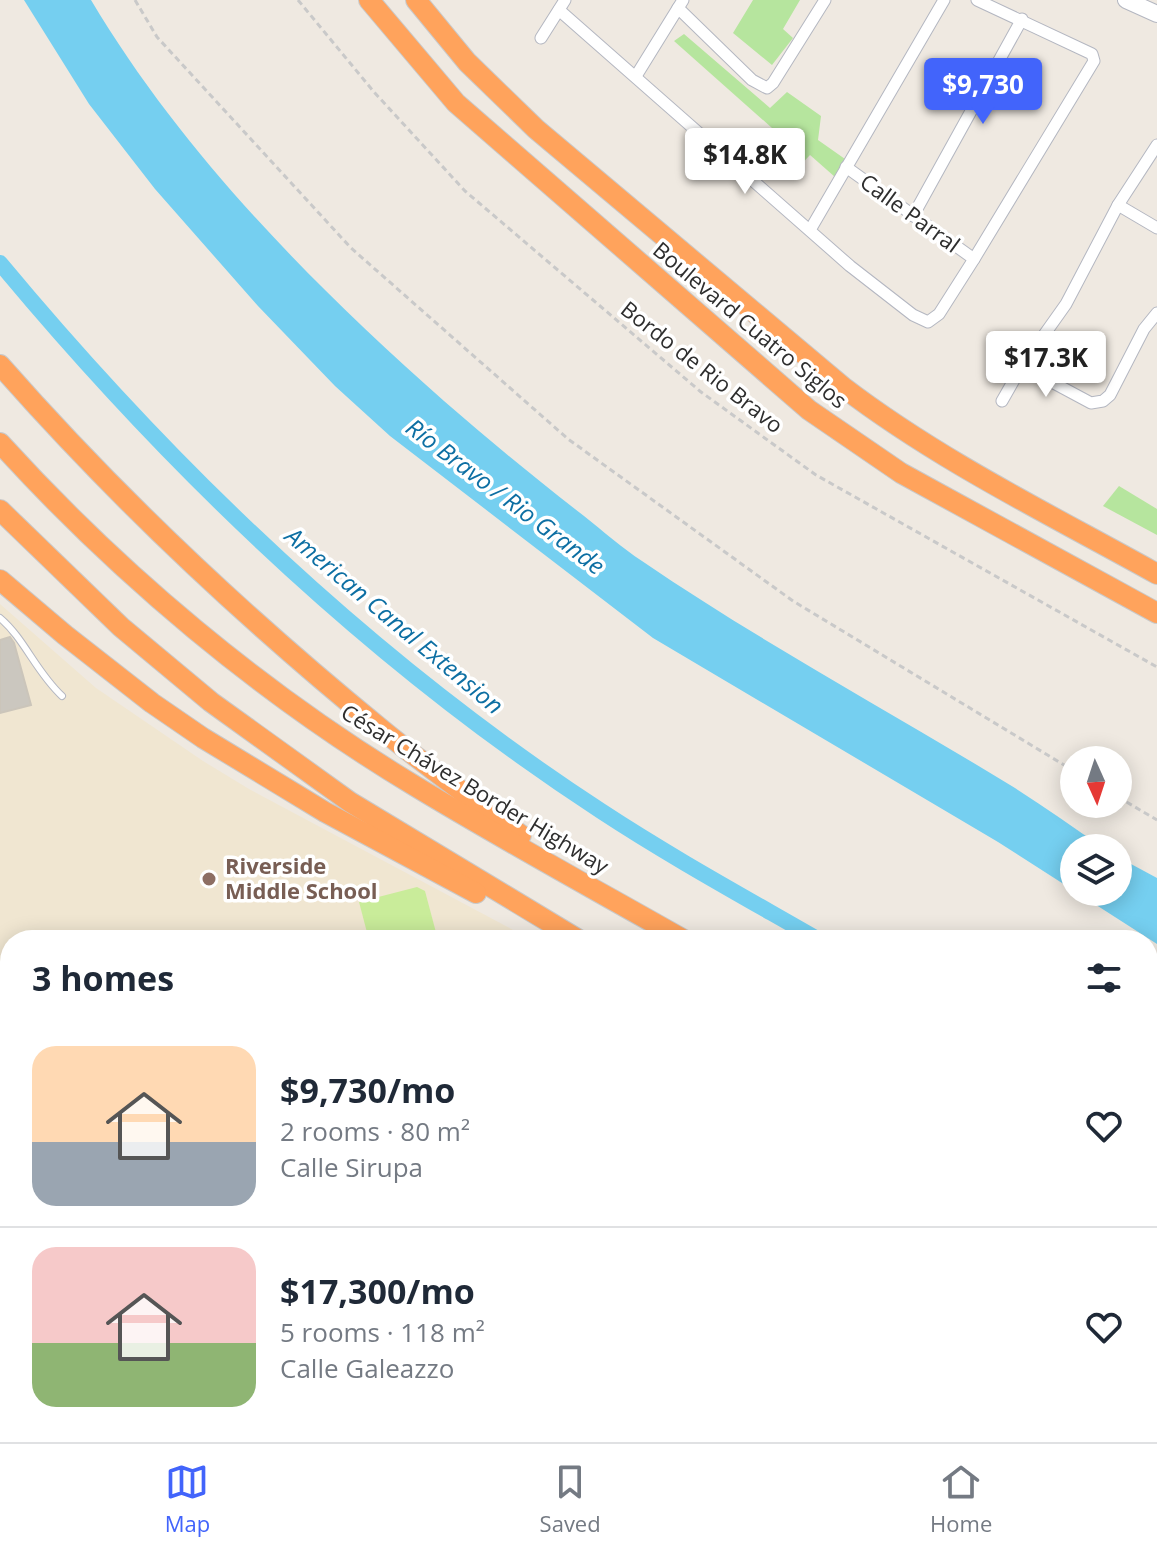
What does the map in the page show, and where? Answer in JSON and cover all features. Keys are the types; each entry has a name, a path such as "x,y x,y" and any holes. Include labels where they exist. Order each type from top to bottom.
{"highway":[{"name":"Boulevard Cuatro Siglos","path":"369,0 456,103 809,410 901,473 1157,613"},
{"name":"Boulevard Cuatro Siglos","path":"416,0 467,62 536,129 843,387 889,422 937,452 1157,574"},
{"path":"0,366 128,503 315,674 417,757 602,894"},
{"name":"César Chávez Border Highway","path":"3,446 137,579 242,666 348,743 414,786 666,930"},
{"path":"0,510 121,627 211,702 350,802 560,930"},
{"path":"0,580 152,703 203,738 325,812 472,891 553,926"}],"street":[{"path":"636,76 681,4 752,80 767,88 772,85 825,0"},
{"path":"810,230 944,0"},
{"path":"541,38 562,5 636,76 850,266 913,315 928,322 939,314 1092,66 1092,54 977,0"},
{"path":"1126,0 1157,14"},
{"path":"913,216 1022,19"},
{"path":"1002,401 1022,366 1066,304 1118,205 1157,145"},
{"name":"Calle Parral","path":"846,167 974,259"},
{"path":"1118,205 1157,228"},
{"path":"1022,366 1087,402 1100,402 1110,395 1144,329 1157,313"}],"lane":[{"path":"0,618 40,673 62,696"}],"path":[{"path":"135,0 157,37 351,248 568,439 793,601 1060,763"},
{"name":"Bordo de Rio Bravo","path":"298,0 374,92 465,191 701,392 816,475 1157,667"},
{"path":"1132,805 1157,820"}],"shaded area":[{"name":"Riverside Middle School","path":"0,604 96,688 203,761 249,789 513,930 0,930"}],"green space":[{"path":"753,0 800,0 783,29 793,38 772,65 733,33"},
{"path":"684,34 770,108 787,92 821,116 818,140 845,159 835,177 810,155 795,171 763,143 772,128 674,41"},
{"path":"1119,486 1157,509 1157,535 1103,506"},
{"path":"417,887 425,891 435,930 366,930 359,902"}],"water":[{"name":"Río Bravo / Rio Grande","path":"24,0 91,0 166,111 252,214 298,263 444,401 620,545 733,620 1015,788 1083,834 1060,834 1060,882 998,842 653,638 390,436 335,386 258,306 155,189 89,104"},
{"path":"1132,865 1157,878 1157,930 1135,930 1098,906 1132,906"}],"building":[{"path":"10,637 31,705 0,713 0,640"}],"waterway":[{"name":"American Canal Extension","path":"0,263 135,416 206,489 280,560 357,627 436,692 601,811 802,930"}],"place":[{"name":"Riverside Middle School","path":"209,879"}]}
